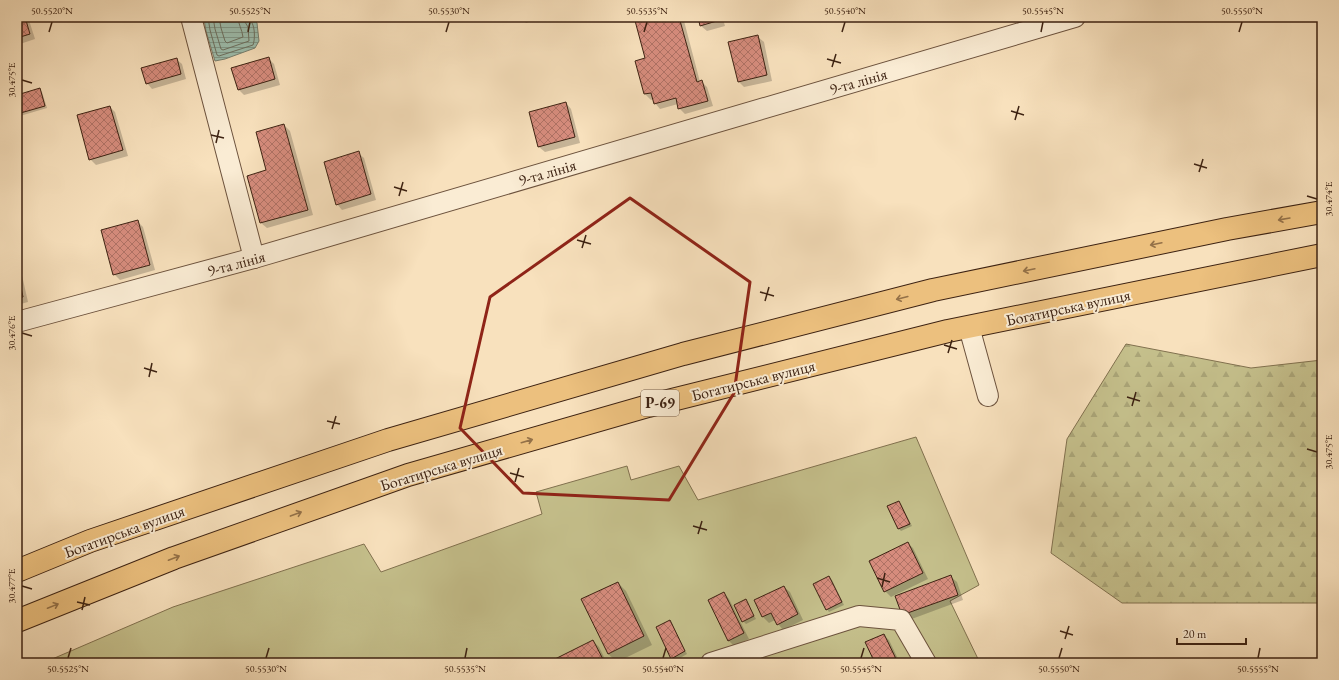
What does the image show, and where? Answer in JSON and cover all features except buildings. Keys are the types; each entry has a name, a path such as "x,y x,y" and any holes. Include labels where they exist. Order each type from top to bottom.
{"main road":[{"name":"Богатирська вулиця","path":"17,571 90,541 388,440 683,354 933,290 1220,230 1322,212"},
{"name":"Богатирська вулиця","path":"17,620 174,558 408,474 648,406 969,327 1322,255"}],"street":[{"path":"191,17 254,258"},
{"name":"9-та лінія","path":"17,322 254,258 1075,17"},
{"path":"969,327 988,396"},
{"path":"711,663 858,616 901,620 926,663"}],"highlighted area":[{"path":"630,198 750,282 734,393 669,500 523,493 460,428 490,297"}],"green space":[{"path":"1126,344 1251,368 1322,360 1322,603 1122,603 1051,553 1067,439"},
{"path":"916,437 979,585 950,601 980,663 43,663 173,607 364,544 381,572 542,514 536,492 627,466 631,480 679,466 698,500"}],"water":[{"path":"205,17 252,17 257,23 259,41 255,48 215,61 206,31"}]}
